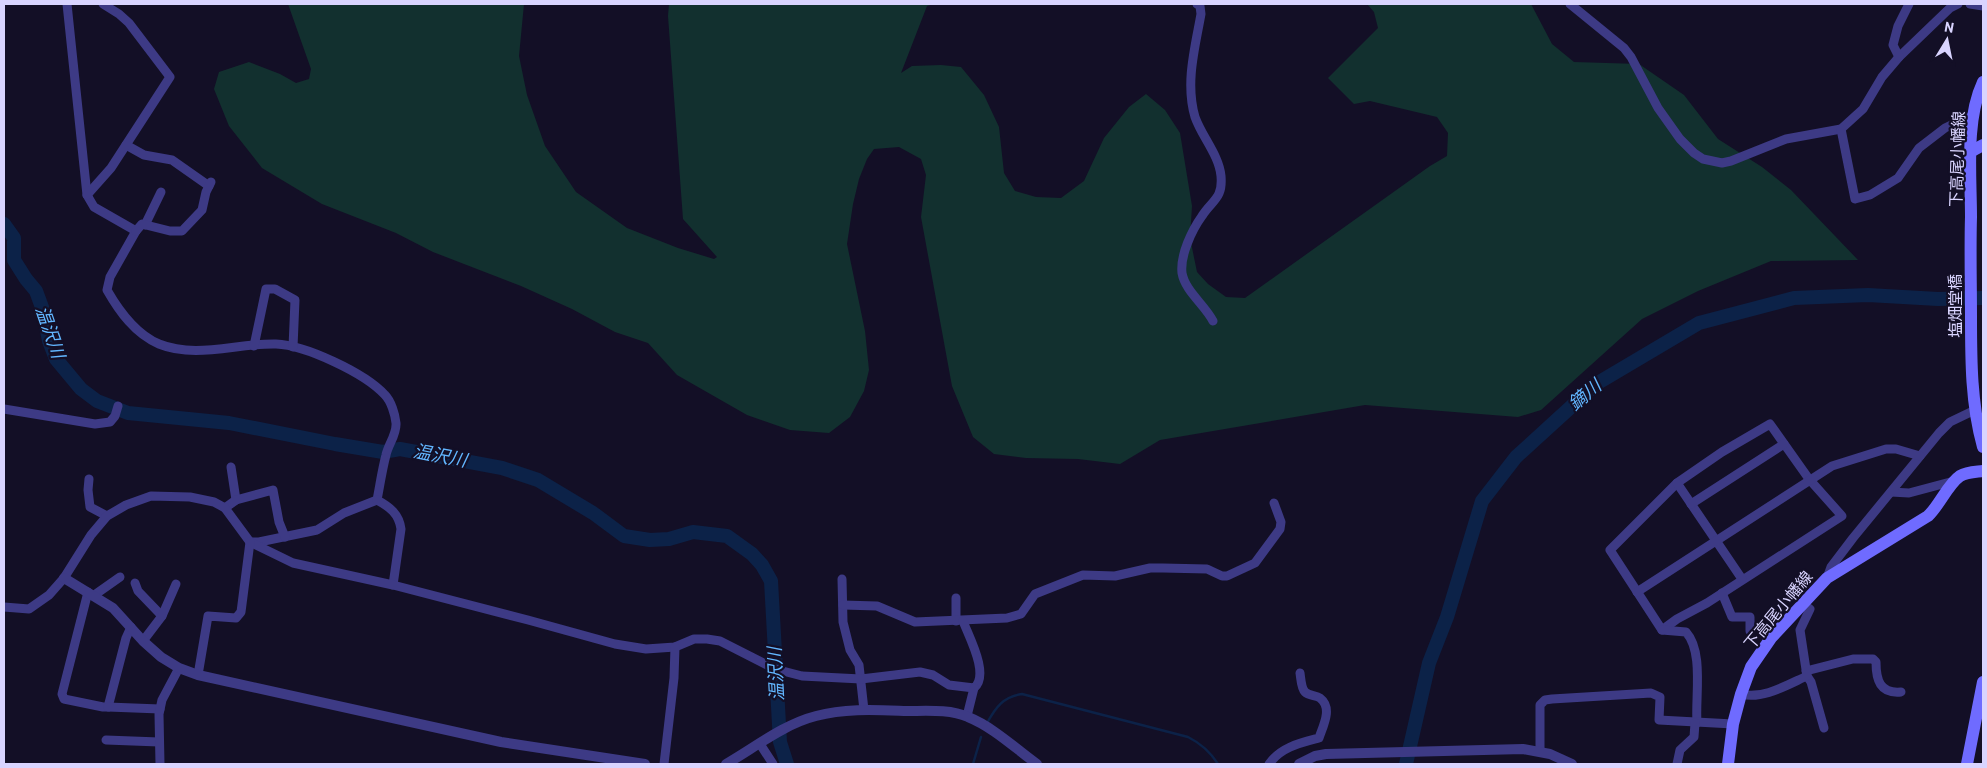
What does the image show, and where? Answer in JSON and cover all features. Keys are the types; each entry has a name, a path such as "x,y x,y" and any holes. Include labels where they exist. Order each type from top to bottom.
{"main road":[{"name":"下高尾小幡線","path":"1971,238 1977,148 1975,103 1983,82"},
{"name":"塩畑堂橋","path":"1971,238 1971,373 1975,410"},
{"path":"1975,410 1983,447"},
{"path":"1955,481 1968,473 1983,472"},
{"name":"下高尾小幡線","path":"1728,764 1740,694 1756,660 1771,638 1827,578 1928,516 1937,508 1955,481"},
{"path":"1967,764 1983,682"}],"street":[{"path":"67,4 87,195 94,207 136,231"},
{"path":"87,195 111,168 170,77 129,23 103,4"},
{"path":"1198,4 1201,14 1190,79 1190,94 1195,116 1219,167 1221,177 1218,196 1203,214 1190,237 1184,254 1182,274 1187,285 1213,321"},
{"path":"1570,4 1624,48 1631,57 1658,108 1680,139 1703,159 1722,163 1786,140 1841,128 1863,109 1882,78 1899,57 1950,8 1958,4"},
{"path":"1899,57 1894,45 1898,26 1909,4"},
{"path":"1970,4 1983,6"},
{"path":"1841,128 1855,199 1870,196 1898,178 1920,148 1945,128 1968,117"},
{"path":"126,145 144,155 172,160 210,184 202,210 182,232 142,224 136,231 110,277 106,290 131,323 143,335 159,344 177,348 216,349 275,344 293,347 333,361 354,371 385,395 396,424 386,454 377,500"},
{"path":"145,225 161,192"},
{"path":"254,346 266,289 275,289 295,300 293,347"},
{"path":"4,410 95,424 110,422 115,416 118,406"},
{"path":"1827,578 1831,567 1853,538 1920,456 1950,422 1975,410"},
{"path":"1770,424 1809,479 1842,516 1662,630 1610,550 1677,483 1722,452 1770,424"},
{"path":"1691,504 1784,444"},
{"path":"1637,592 1809,479 1832,466 1886,449 1896,449 1920,456"},
{"path":"232,467 236,500"},
{"path":"89,479 90,507 107,516"},
{"path":"1891,492 1909,493 1955,481"},
{"path":"1677,483 1742,579"},
{"path":"225,508 236,500 273,490 279,522 285,537"},
{"path":"4,607 29,609 49,594 64,578 91,535 107,516 126,505 151,496 190,497 214,502 225,508 250,542 293,563 394,585 615,644 646,649 675,647 694,640 707,639 720,641 775,669 802,676 861,679 920,672 933,676 949,685 974,688"},
{"path":"250,542 259,542 317,530 344,514 377,500"},
{"path":"377,500 395,513 400,522 394,585"},
{"path":"843,605 877,606 915,622 1006,618 1021,614 1035,594 1083,575 1115,576 1150,568 1163,568 1207,569 1222,576 1227,576 1255,563 1280,529 1281,522 1274,503"},
{"path":"198,676 208,616 236,618 241,612 250,542"},
{"path":"120,577 90,594 62,694 64,700 103,707 160,709"},
{"path":"64,578 113,608 161,657 178,668 198,676 501,742 645,764"},
{"path":"842,579 844,622 850,650 859,665 864,710"},
{"path":"135,583 138,591 162,616"},
{"path":"144,641 162,616 176,584"},
{"path":"1722,593 1732,617 1750,617 1750,631"},
{"path":"956,598 960,621 980,664 981,676 979,684 974,688 967,716"},
{"path":"1802,603 1810,609 1800,630 1806,674 1811,682 1824,728"},
{"path":"108,707 126,638 131,627"},
{"path":"1662,630 1686,632 1693,643 1698,678 1694,737 1680,750 1677,764"},
{"path":"664,764 674,678 675,647"},
{"path":"1740,694 1749,696 1774,690 1806,674 1853,659 1873,659 1876,662 1876,675 1882,687 1902,692"},
{"path":"160,764 160,709 162,700 178,668"},
{"path":"1269,764 1274,757 1295,744 1319,738 1327,712 1326,705 1320,698 1306,694 1303,689 1300,673"},
{"path":"1540,751 1540,705 1545,700 1552,699 1651,693 1660,698 1659,720 1734,724"},
{"path":"726,764 799,722 815,716 864,710 939,711 967,716 983,725 1027,760 1037,764"},
{"path":"106,740 159,742"},
{"path":"760,744 773,764"},
{"path":"1299,764 1326,754 1523,749 1540,751 1572,764"}],"green space":[{"path":"288,4 524,4 519,56 527,95 545,146 576,192 627,228 678,248 714,259 717,257 683,219 668,16 669,4 934,4 927,6 901,73 912,66 941,65 961,67 984,95 999,127 1004,173 1015,191 1036,197 1061,198 1084,181 1104,138 1129,107 1146,94 1165,110 1180,133 1192,206 1190,238 1197,272 1208,284 1226,297 1245,298 1430,166 1447,156 1448,133 1437,117 1370,101 1354,104 1328,78 1378,28 1374,12 1367,4 1531,4 1552,44 1574,62 1639,64 1684,95 1718,139 1762,167 1791,190 1858,260 1771,261 1698,291 1642,319 1541,410 1518,417 1365,405 1160,440 1120,464 1078,459 1026,458 994,454 973,437 952,386 921,217 926,175 921,159 899,147 874,149 867,159 859,179 847,244 865,331 869,370 864,391 850,417 829,433 790,430 747,415 677,375 648,343 615,332 572,309 521,286 433,252 396,233 322,204 262,168 229,126 214,89 219,72 249,62 280,74 296,83 309,79 311,69"}],"waterway":[{"name":"温沢川","path":"4,224 14,238 14,260 36,291 43,310 49,341 56,359 81,389 97,401 128,413 229,423 383,452 400,449 502,468 538,480 593,513 624,536 650,540 669,539 693,532 727,536 752,554 762,565 771,581 780,742 787,764"},
{"name":"鏑川","path":"1406,764 1429,663 1447,617 1482,501 1516,457 1596,384 1699,323 1794,298 1868,295 1938,299 1983,298"},
{"path":"987,723 1005,700 1022,694 1188,737 1205,749 1218,764"},
{"path":"973,764 981,737"}]}
